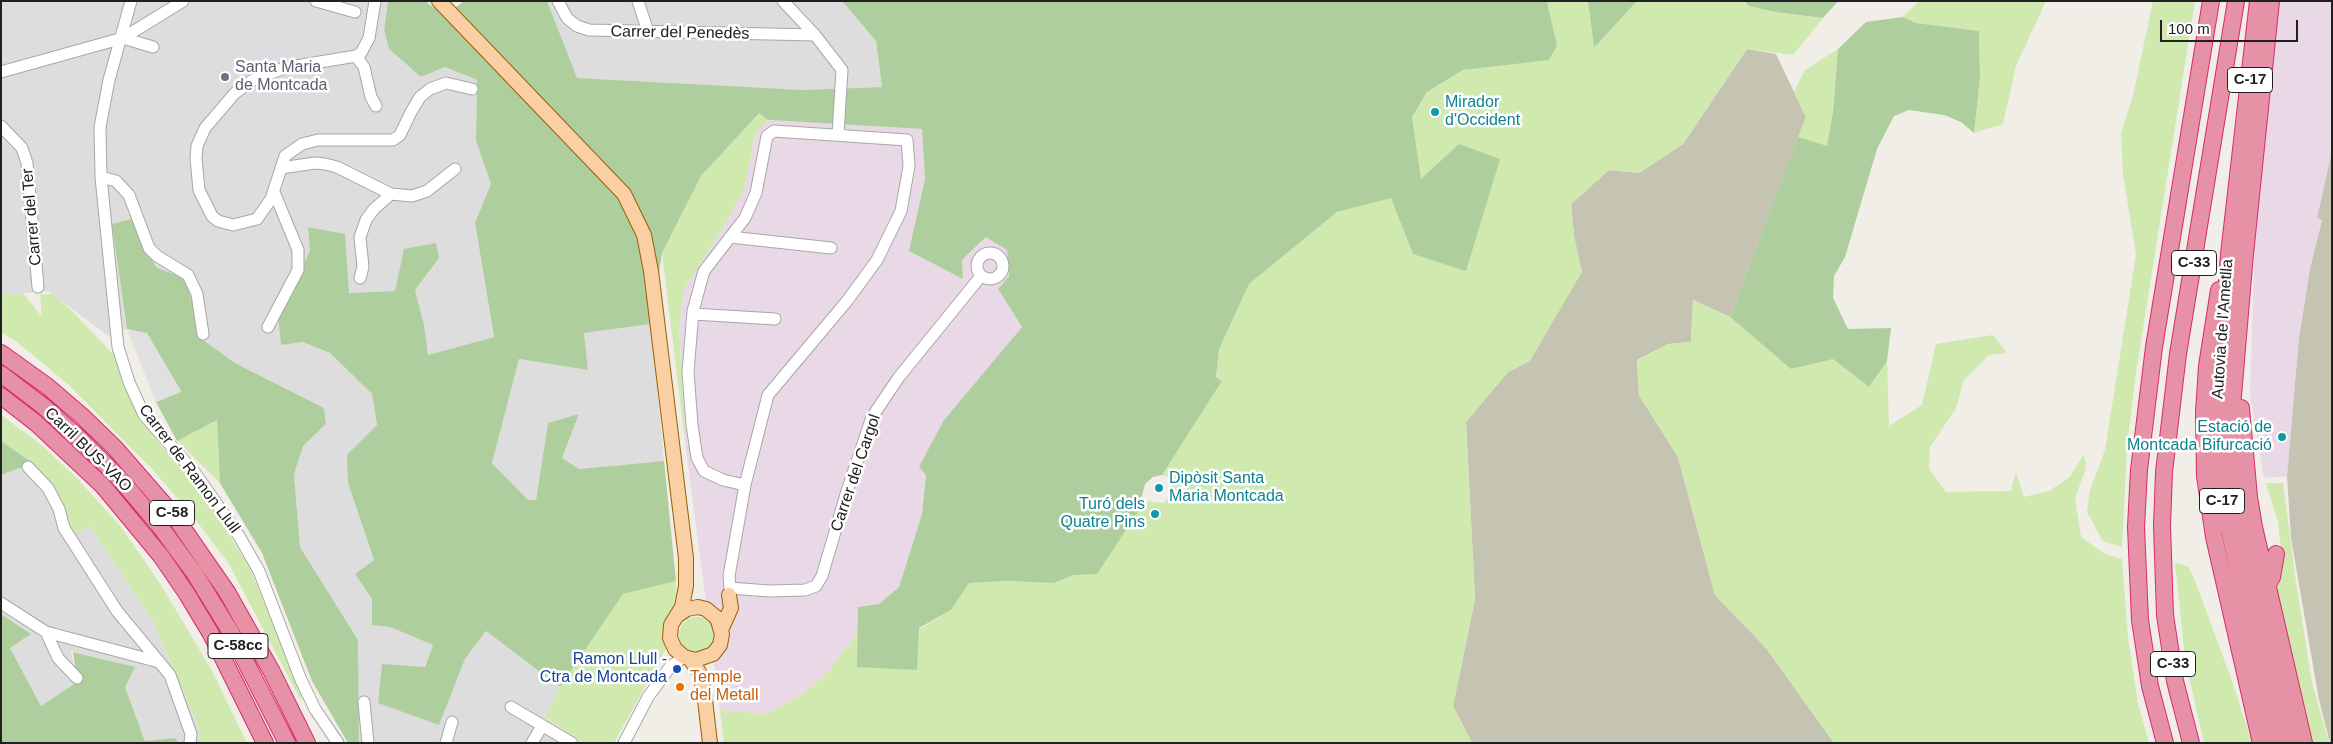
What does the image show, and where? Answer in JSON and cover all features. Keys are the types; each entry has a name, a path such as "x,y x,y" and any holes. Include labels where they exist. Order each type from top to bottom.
{"highway":[{"name":"C-33","path":"2165,743 2144,653 2138,588 2136,527 2146,404 2211,1"},
{"name":"C-33","path":"2191,743 2175,681 2165,615 2162,526 2164,472 2178,354 2236,1"},
{"name":"Autovia de l'Ametlla","path":"2258,1 2229,254 2218,402 2220,488 2276,743"},
{"name":"Autovia de l'Ametlla","path":"2270,1 2244,254 2230,431 2233,477 2243,540 2290,743"},
{"path":"2229,254 2217,298 2207,366 2204,412 2204,469 2214,537 2261,743"},
{"name":"C-58","path":"1,353 47,386 82,416 127,462 175,516 215,573 241,616 307,743"},
{"name":"C-58cc","path":"1,368 43,406"},
{"name":"Carril BUS-VAO","path":"1,374 43,406 120,479 180,552 230,631 287,743"},
{"name":"C-58cc","path":"1,380 43,406"},
{"path":"2235,380 2240,395 2249,497 2260,557 2270,558 2276,554 2272,577 2266,587 2304,743"},
{"name":"C-58","path":"1,396 36,423 90,473 134,522 160,556 188,594 211,634 265,743"}],"main road":[{"path":"439,1 617,187 636,217 647,248 651,271 686,558 686,586 678,615 670,632 673,646 699,672 704,691 710,743"},
{"path":"686,586 704,609 717,618 722,628"},
{"path":"678,615 687,609 704,609 721,604 729,591"},
{"path":"704,691 712,654 722,640 722,628 731,608 729,591"},
{"path":"687,658 702,659 712,654"}],"street":[{"name":"Carrer de Ramon Llull","path":"132,1 102,110 100,177 118,347 129,382 144,414 195,473 239,536 259,571 301,680 315,709 338,743"},
{"path":"1,72 122,38 183,1"},
{"path":"316,1 355,12"},
{"path":"375,1 370,38 364,50 356,56 284,68 253,80 234,94 205,128 197,146 196,158 199,190 212,216 225,224 249,223 262,214 274,192 285,156 309,141 384,141 397,139 420,97 430,89 446,83 472,89"},
{"name":"Carrer del Penedès","path":"558,1 567,18 577,26 589,30 816,36"},
{"path":"638,1 648,32"},
{"path":"783,1 816,36 842,70 838,134"},
{"path":"122,38 153,47"},
{"path":"356,56 364,67 371,97 376,106"},
{"name":"Carrer del Ter","path":"1,126 22,148 27,163 38,287"},
{"path":"729,591 745,485 768,395 847,301 877,260 901,211 909,166 907,140 774,131 767,136 756,193 745,218 704,271 693,314 688,372 692,425 697,458 704,471 723,480 745,485"},
{"path":"281,168 315,163 325,164 337,167 391,194 404,197 419,195 455,169"},
{"path":"100,177 116,181 129,195 148,248 157,256 188,275 197,294 203,334"},
{"path":"268,327 298,270 298,250 274,192"},
{"path":"360,278 363,267 360,237 362,228 374,209 391,194"},
{"path":"730,238 831,248"},
{"name":"Carrer del Cargol","path":"729,591 805,590 816,586 822,576 846,491 872,417 899,377 981,276"},
{"path":"693,314 776,319"},
{"path":"28,467 48,488 64,528 117,610 170,675 191,734 190,743"},
{"path":"5,605 46,632 158,662"},
{"path":"46,632 58,658 77,678"},
{"path":"624,743 672,653 673,646"},
{"path":"648,697 670,667 687,658"},
{"path":"364,702 368,743"},
{"path":"511,707 572,743"},
{"path":"446,743 452,722"},
{"path":"532,743 542,726"}],"shaded area":[{"path":"1,1 388,1 384,30 389,49 421,77 445,67 477,80 476,141 491,184 475,224 494,337 428,355 424,325 415,290 439,258 404,250 396,291 348,293 345,234 309,227 310,250 293,290 281,345 303,342 330,353 372,394 377,425 348,483 374,560 355,574 372,599 372,625 390,627 433,645 425,667 439,725 465,659 486,631 560,687 545,717 583,743 359,743 358,640 300,547 294,474 303,446 326,424 324,408 235,363 203,340 185,279 156,267 131,219 112,224 127,329 108,336 49,291 1,295"},
{"path":"547,1 842,1 876,41 882,87 804,90 576,78"},
{"path":"2279,1 2332,1 2332,151 2317,218 2322,219 2310,269 2299,338 2287,476 2264,478 2250,394 2255,230"},
{"path":"1747,49 1776,54 1806,117 1730,317 1693,300 1691,342 1668,344 1637,360 1639,395 1678,457 1715,595 1766,648 1834,743 1472,743 1453,706 1475,599 1466,422 1508,372 1530,361 1574,235 1571,204 1609,170 1639,173 1683,144"},
{"path":"286,53 287,64 242,84 238,58"},
{"path":"768,120 922,129 925,179 910,251 963,278 962,260 987,237 1007,250 1009,276 998,289 1022,327 944,420 926,475 922,514 899,587 879,604 858,607 858,632 827,673 802,695 765,714 720,710 686,449 679,328 684,289 726,223 744,190 755,134"},
{"path":"2332,151 2332,743 2330,743 2319,700 2291,538 2287,476 2299,338 2310,269 2322,220 2317,218"},
{"path":"651,324 664,461 579,469 562,458 579,414 548,424 536,500 528,501 492,462 519,359 588,370 584,333"},
{"path":"127,329 147,333 181,392 156,402"},
{"path":"33,463 57,499 75,534 90,526 153,621 200,732 199,743 178,743 176,738 146,742 125,687 134,667 71,651 77,682 41,706 10,648 31,634 1,614 1,475"}],"green space":[{"path":"388,1 425,1 445,16 464,1 547,1 577,78 804,90 882,87 876,41 842,1 1547,1 1557,46 1549,60 1463,70 1427,92 1412,117 1421,179 1459,144 1500,159 1466,271 1413,254 1391,198 1337,212 1249,284 1219,349 1216,377 1222,381 1162,475 1153,477 1145,484 1141,499 1145,501 1097,574 1073,575 1054,583 1007,581 969,583 951,610 919,628 917,670 857,667 858,607 879,604 899,587 922,514 926,475 919,467 944,420 1022,327 998,289 1009,276 1007,250 986,237 962,260 963,279 909,251 925,179 922,129 768,120 759,113 701,176 662,253 651,324 584,333 588,370 519,359 492,463 528,500 536,500 548,423 579,414 562,458 579,469 664,461 676,581 623,594 560,687 486,631 465,659 439,725 378,703 382,664 425,667 433,645 390,627 372,625 372,599 355,574 374,560 348,483 347,455 377,425 372,394 330,353 303,342 281,345 278,315 293,290 310,250 308,227 345,234 349,293 395,291 404,249 436,243 439,258 415,290 424,325 428,355 494,337 475,223 491,184 476,141 477,80 445,67 421,77 389,49 384,30"},
{"path":"1547,1 1588,1 1594,48 1637,1 1744,1 1749,6 1775,12 1823,18 1793,55 1747,49 1683,144 1639,173 1609,170 1571,204 1574,235 1582,272 1530,361 1508,372 1466,422 1475,599 1453,706 1472,743 724,743 720,710 765,714 802,695 827,673 858,632 858,667 951,610 969,583 1007,581 1054,583 1073,575 1097,573 1145,501 1164,503 1173,491 1170,477 1162,475 1222,381 1216,377 1219,349 1249,284 1337,212 1391,197 1413,254 1421,180 1412,117 1427,92 1463,70 1549,59 1557,46"},
{"path":"1588,1 1637,1 1594,48"},
{"path":"1744,1 1838,1 1823,18 1775,12 1749,6"},
{"path":"1919,1 2046,1 2016,66 2003,124 1974,133 1980,78 1979,31 1916,23 1903,17"},
{"path":"2153,1 2195,1 2135,379 2127,448 2122,547 2103,541 2087,512 2090,490 2105,450 2136,255 2123,174 2121,133 2133,96"},
{"path":"1903,17 1916,23 1979,31 1980,78 1974,133 1961,122 1944,115 1909,110 1894,116 1877,149 1845,257 1834,276 1833,298 1848,329 1891,328 1887,361 1869,387 1833,359 1791,369 1730,317 1798,137 1827,146 1833,112 1838,49 1866,22"},
{"path":"1838,49 1833,112 1827,147 1798,137 1806,117 1794,92 1805,70"},
{"path":"759,112 768,120 755,134 744,190 726,223 684,289 679,328 686,449 662,253 701,176"},
{"path":"131,219 156,267 185,279 203,340 235,363 324,408 326,424 303,446 294,474 300,547 358,640 359,743 348,743 312,681 262,553 220,483 217,420 177,441 156,402 181,391 147,334 127,329 112,224"},
{"path":"23,293 42,317 40,294 53,294 117,358 137,414 171,458 197,484 250,568 301,692 301,701 229,564 192,515 150,467 69,385 17,342 1,332 1,295"},
{"path":"1693,300 1730,317 1791,369 1833,359 1869,387 1887,361 1889,426 1922,405 1936,344 1993,335 2007,353 1989,355 1964,380 1956,408 1930,447 1929,469 1946,492 2011,491 2016,472 2024,497 2049,491 2070,477 2084,454 2086,468 2075,498 2081,537 2105,554 2122,559 2128,638 2138,704 2149,743 1834,743 1766,648 1715,595 1678,457 1639,395 1637,361 1668,344 1691,342"},
{"path":"1,415 39,443 76,477 121,527 161,585 212,671 247,743 199,743 200,731 153,621 90,526 75,535 57,499 33,463 1,441"},
{"path":"217,420 220,483 177,441"},
{"path":"1,441 33,463 1,475"},
{"path":"2266,483 2283,483 2312,683 2329,743 2313,743 2277,590 2282,557 2278,522"},
{"path":"2175,562 2188,567 2194,578 2232,681 2252,743 2204,743 2185,659"},
{"path":"676,581 676,609 669,643 614,743 583,743 545,717 560,687 623,594"},
{"path":"1,614 31,634 10,648 41,706 77,682 73,652 135,667 125,687 145,741 176,738 178,743 1,743"},
{"path":"697,617 709,623 715,635 709,647 697,653 685,647 679,635 685,623"}],"place":[{"name":"Santa Maria de Montcada","path":"225,77"},
{"name":"Mirador d'Occident","path":"1435,112"},
{"name":"Estació de Montcada Bifurcació","path":"2282,437"},
{"name":"Dipòsit Santa Maria Montcada","path":"1159,488"},
{"name":"Turó dels Quatre Pins","path":"1155,514"},
{"name":"Ramon Llull - Ctra de Montcada","path":"677,669"},
{"name":"Temple del Metall","path":"680,687"}]}
